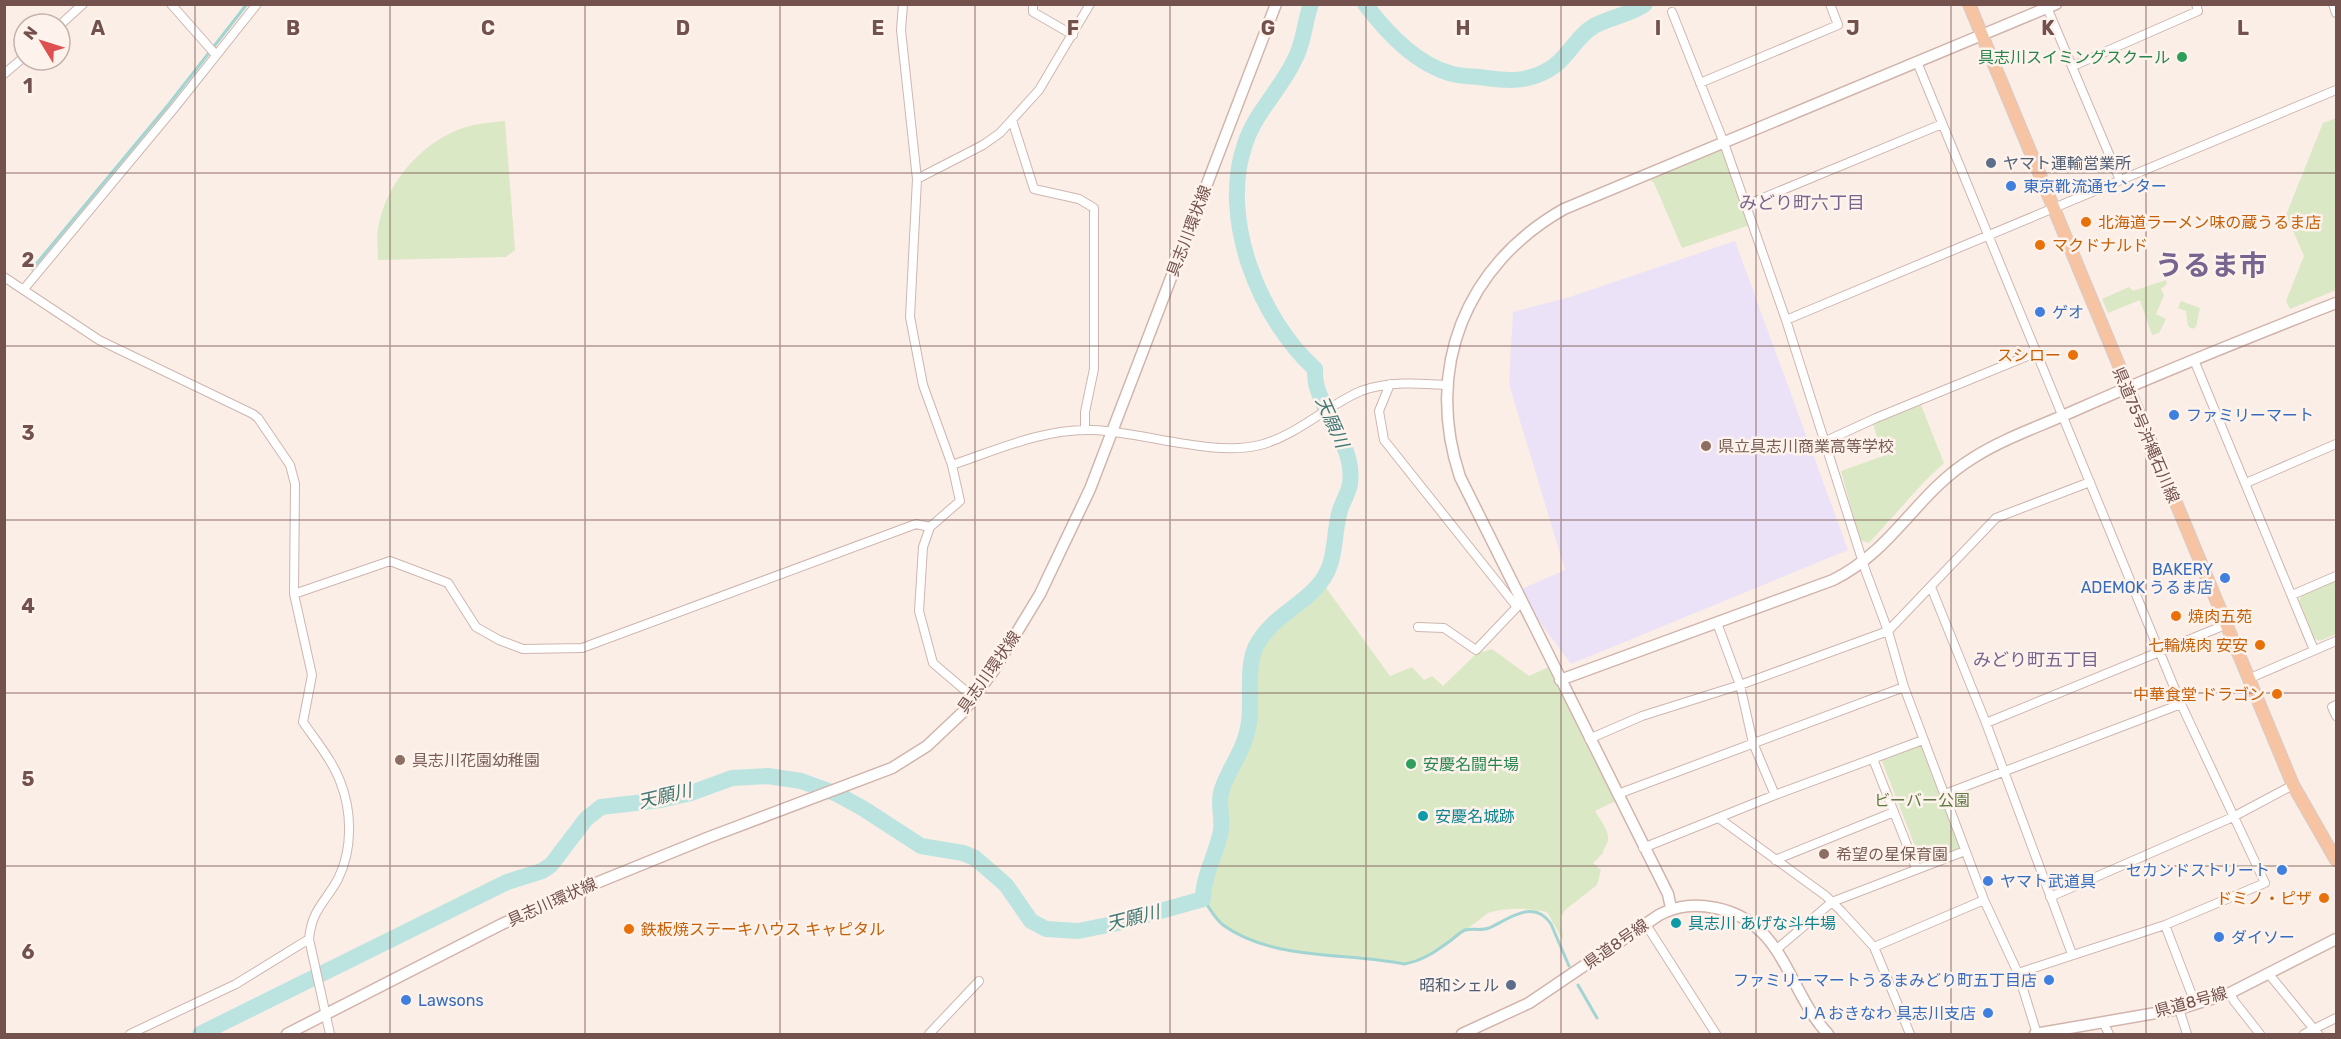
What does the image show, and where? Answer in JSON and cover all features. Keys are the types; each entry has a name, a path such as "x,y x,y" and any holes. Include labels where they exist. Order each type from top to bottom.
{"main road":[{"name":"具志川環状線","path":"287,1035 502,924 707,838 795,806 901,763 942,733 975,698 1013,641 1065,545 1113,432 1276,4"},
{"name":"県道75号沖縄石川線","path":"1969,4 2126,388 2293,785 2337,860"},
{"path":"1671,908 1668,894 1520,605 1460,477 1451,446 1446,385 1457,337 1471,301 1493,267 1515,243 1543,221 1564,209 2050,6"},
{"path":"1560,680 1822,585 1863,562 1886,543 1930,492 1952,472 1986,450 2126,388 2337,303"},
{"name":"県道8号線","path":"1462,1035 1529,1003 1671,908 1702,905 1729,910 1756,925 1777,950 1817,1021 1828,1035"},
{"name":"県道8号線","path":"2036,1034 2179,1009 2230,993 2337,939"}],"street":[{"path":"171,4 216,55"},
{"path":"24,289 257,4"},
{"path":"903,4 901,30 917,178 910,317 923,385 952,465 960,501 930,527 923,547 919,611 933,663 975,698"},
{"path":"1033,4 1033,12 1072,35"},
{"path":"917,178 983,145 1000,133 1039,90 1090,4"},
{"path":"1700,83 1838,25 1830,4"},
{"path":"2073,66 2198,11 2196,4"},
{"path":"2333,4 2337,13"},
{"path":"2050,6 2120,180"},
{"path":"1672,12 1724,143 1786,320 1863,562 1888,631 1904,687 1984,900 2018,974 2036,1034"},
{"path":"1917,62 2159,653 2265,884 2165,925 2072,954 2018,974"},
{"path":"1786,320 1990,237 2337,90"},
{"path":"1012,120 1034,189 1078,199 1094,208 1094,369 1085,412 1085,430"},
{"path":"1746,205 1942,124"},
{"path":"4,277 99,340 258,418 294,475 294,594 312,675 303,722 340,780 348,808 348,842 343,867 310,925 309,939 330,1035"},
{"path":"1826,441 1876,417 2036,353"},
{"path":"2194,360 2314,650"},
{"path":"952,465 1054,431 1113,432 1218,447 1260,445 1288,434 1362,391 1390,384 1446,385"},
{"path":"1390,384 1380,411 1384,440 1520,605 1476,650 1444,628 1418,627"},
{"path":"2246,483 2337,444"},
{"path":"1589,739 1642,716 1740,685 1888,631 1996,518 2090,482"},
{"path":"294,594 390,561 448,583 476,627 499,640 523,649 582,648 916,524 930,527"},
{"path":"2292,595 2337,576"},
{"path":"1931,587 1986,723 2072,954"},
{"path":"1717,623 1740,685 1753,743 1775,795"},
{"path":"1986,723 2225,625"},
{"path":"2248,679 2337,641"},
{"path":"1618,794 1904,687"},
{"path":"1945,794 2181,704"},
{"path":"2337,705 2332,707 2337,716"},
{"path":"1643,848 1775,795 1923,740"},
{"path":"1873,759 1916,868"},
{"path":"2050,897 2233,816 2293,785"},
{"path":"1775,860 1894,812"},
{"path":"1720,819 1832,902 1874,948 1910,1035"},
{"path":"1777,950 1832,902 1965,851"},
{"path":"1874,948 1984,900"},
{"path":"1646,923 1716,1035"},
{"path":"2165,925 2195,1003"},
{"path":"130,1035 236,984 309,939"},
{"path":"2268,973 2317,1032"},
{"path":"929,1035 979,981"},
{"path":"2230,993 2260,1035"},
{"path":"2179,1009 2187,1035"},
{"path":"2304,1035 2317,1032 2337,1018"},
{"path":"2103,1022 2109,1035"}],"shaded area":[{"path":"1735,241 1848,550 1571,664 1517,591 1565,570 1509,384 1513,312 1570,297"}],"green space":[{"path":"2336,118 2336,290 2290,309 2286,301 2304,256 2286,215 2323,123"},
{"path":"505,121 515,250 506,257 378,260 378,228 384,206 391,190 412,161 440,139 456,131 473,125"},
{"path":"1724,143 1750,225 1682,248 1654,183 1644,175"},
{"path":"2166,280 2167,284 2161,289 2164,295 2156,314 2166,319 2159,333 2152,335 2140,300 2108,313 2102,299 2129,287 2133,291"},
{"path":"2181,301 2200,308 2196,327 2192,329 2188,326 2186,311 2178,308"},
{"path":"1921,405 1944,463 1869,543 1860,540 1841,471 1883,456 1873,424"},
{"path":"2336,580 2336,634 2320,641 2314,638 2299,600 2303,594"},
{"path":"1321,581 1390,676 1412,667 1424,680 1432,676 1443,686 1476,654 1492,649 1529,676 1551,666 1620,799 1595,811 1608,836 1603,853 1593,863 1601,870 1597,885 1565,910 1561,917 1563,940 1547,912 1525,909 1503,910 1488,913 1427,957 1404,964 1307,952 1256,942 1236,934 1220,923 1210,910 1205,898 1204,887 1219,841 1222,791 1242,751 1249,725 1250,676 1255,648 1268,628"},
{"name":"ビーバー公園","path":"1923,740 1964,846 1927,860 1918,854 1880,756"}],"waterway":[{"path":"32,269 169,104 247,4"},
{"name":"天願川","path":"200,1034 507,882 542,871 551,865 586,819 601,807 661,800 691,793 732,778 768,776 801,781 837,794 921,846 963,853 975,858 1006,885 1031,921 1046,929 1078,931 1118,923 1203,899 1205,881 1221,830 1221,794 1247,731 1253,654 1268,629 1322,581 1331,563 1340,510 1350,484 1348,458 1339,434 1321,399 1315,369 1295,348 1261,295 1249,265 1241,234 1237,203 1238,173 1249,133 1297,54 1311,4"},
{"name":"天願川","path":"1365,4 1402,45 1424,62 1458,75 1510,80 1533,77 1548,70 1594,26 1645,4"},
{"path":"1203,899 1223,925 1243,937 1264,945 1310,954 1404,964 1417,961 1439,949 1465,930 1486,929 1521,913 1537,912 1551,924 1569,966"},
{"path":"1578,985 1597,1018"}],"place":[{"name":"具志川スイミングスクール","path":"2182,57"},
{"name":"ヤマト運輸営業所","path":"1991,163"},
{"name":"東京靴流通センター","path":"2011,186"},
{"name":"北海道ラーメン味の蔵うるま店","path":"2086,222"},
{"name":"マクドナルド","path":"2040,245"},
{"name":"ゲオ","path":"2040,312"},
{"name":"スシロー","path":"2073,355"},
{"name":"ファミリーマート","path":"2174,415"},
{"name":"県立具志川商業高等学校","path":"1706,446"},
{"name":"BAKERY ADEMOK うるま店","path":"2225,578"},
{"name":"焼肉五苑","path":"2176,616"},
{"name":"七輪焼肉 安安","path":"2260,645"},
{"name":"中華食堂 ドラゴン","path":"2277,694"},
{"name":"具志川花園幼稚園","path":"400,760"},
{"name":"安慶名闘牛場","path":"1411,764"},
{"name":"安慶名城跡","path":"1423,816"},
{"name":"希望の星保育園","path":"1824,854"},
{"name":"セカンドストリート","path":"2282,870"},
{"name":"ヤマト武道具","path":"1988,881"},
{"name":"ドミノ・ピザ","path":"2324,898"},
{"name":"具志川 あげな斗牛場","path":"1676,923"},
{"name":"鉄板焼ステーキハウス キャピタル","path":"629,929"},
{"name":"ダイソー","path":"2219,937"},
{"name":"ファミリーマートうるまみどり町五丁目店","path":"2049,980"},
{"name":"昭和シェル","path":"1511,985"},
{"name":"Lawsons","path":"406,1000"},
{"name":"ＪＡおきなわ 具志川支店","path":"1988,1013"}],"district":[{"name":"みどり町六丁目","path":"1802,203"},
{"name":"うるま市","path":"2211,265"},
{"name":"みどり町五丁目","path":"2036,660"}]}
